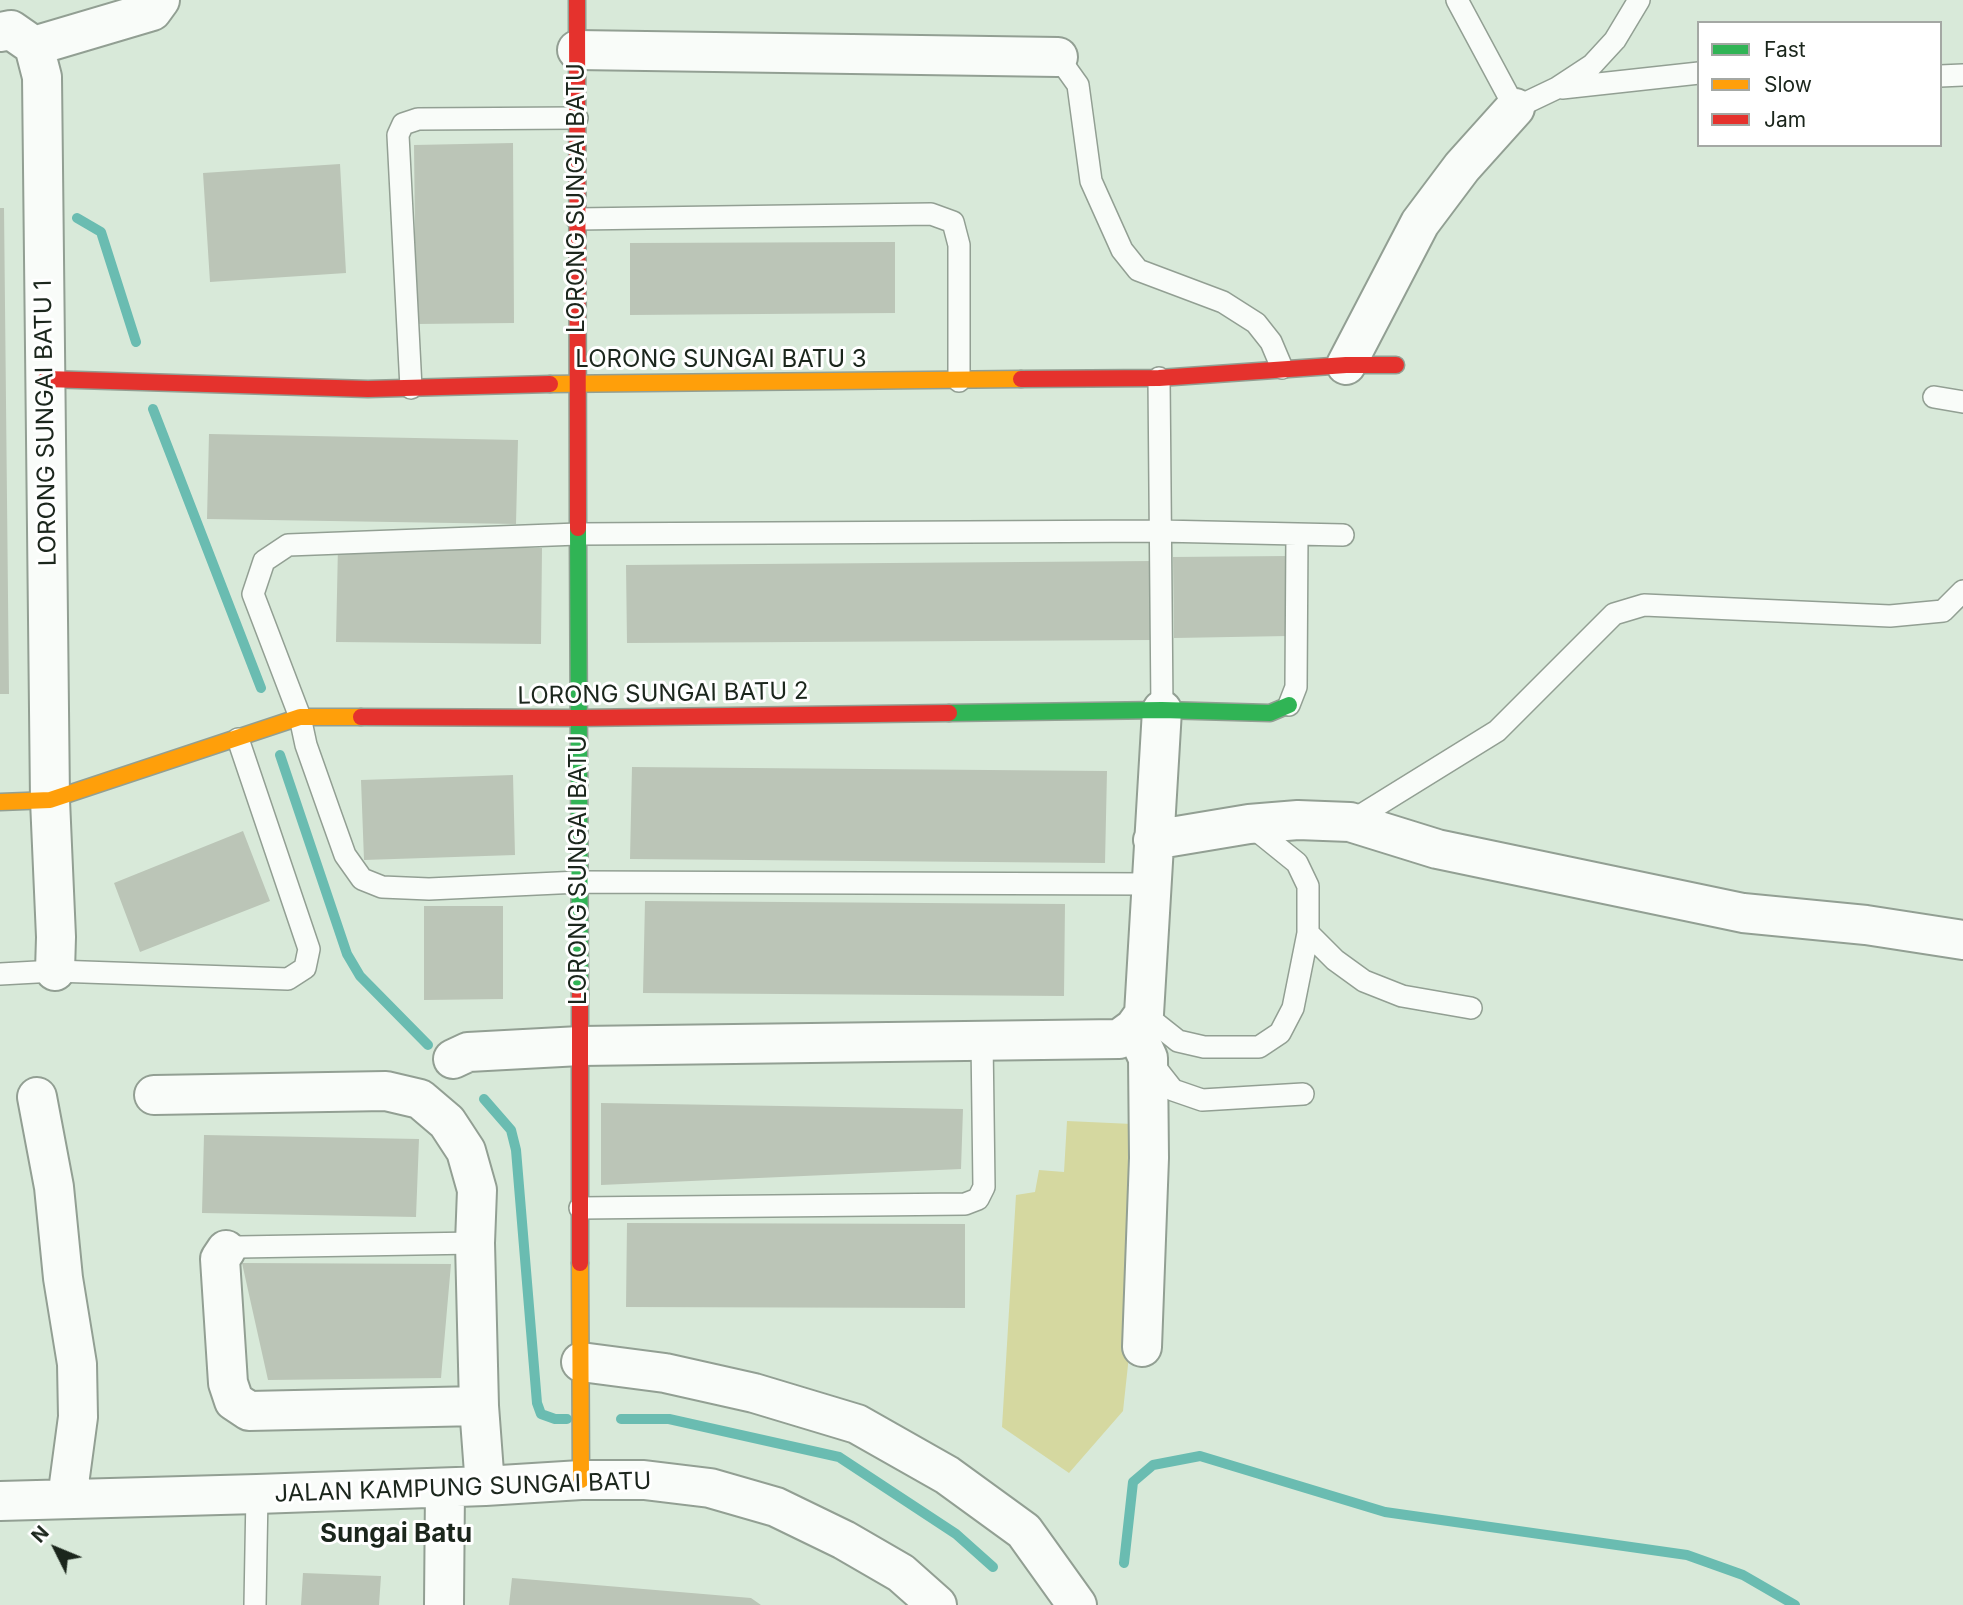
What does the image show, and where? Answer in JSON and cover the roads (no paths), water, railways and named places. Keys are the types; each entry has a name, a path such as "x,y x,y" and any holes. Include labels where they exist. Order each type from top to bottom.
{"street":[{"path":"17,39 152,11 160,0"},
{"name":"LORONG SUNGAI BATU","path":"577,0 581,1480"},
{"name":"LORONG SUNGAI BATU 1","path":"17,39 42,77 50,800 55,971"},
{"path":"577,50 1058,57"},
{"path":"1346,365 1420,223 1462,167 1514,108"},
{"name":"LORONG SUNGAI BATU 3","path":"46,379 368,389 578,383 1158,378 1282,368 1396,365"},
{"name":"LORONG SUNGAI BATU 2","path":"0,802 50,800 300,717 579,718 1162,710 1270,713 1289,705"},
{"path":"1142,1347 1149,1158 1142,1033 1162,710"},
{"path":"1153,841 1249,824 1298,820 1350,822 1437,849 1743,913 1866,925 1963,940"},
{"path":"154,1095 386,1091 437,1079 468,1052 580,1046 1119,1039 1142,1033"},
{"path":"437,1079 447,1122 466,1152 477,1190 475,1243 479,1406 485,1486"},
{"path":"37,1097 54,1187 63,1278 77,1364 78,1417 67,1499"},
{"path":"226,1250 220,1259 228,1383 234,1401 248,1411 479,1406"},
{"path":"581,1362 664,1373 754,1393 857,1424 947,1475 1024,1531 1077,1605"},
{"name":"JALAN KAMPUNG SUNGAI BATU","path":"0,1501 644,1480 710,1488 776,1507 844,1540 901,1573 937,1605"},
{"path":"444,1605 445,1488"}],"lane":[{"path":"1457,0 1514,108 1557,88 1592,65 1615,40 1639,0"},
{"path":"1058,57 1078,85 1091,181 1122,250 1138,270 1223,302 1256,323 1271,342 1282,368"},
{"path":"1557,88 1697,73"},
{"path":"1942,76 1963,75"},
{"path":"411,388 398,135 403,124 418,119 577,118"},
{"path":"577,219 931,214 953,222 959,245 959,381"},
{"path":"1158,378 1162,710"},
{"path":"1934,397 1963,402"},
{"path":"1151,884 579,882 429,889 382,887 362,879 345,855 306,745 300,717 253,593 264,561 288,545 578,534 1160,531 1343,535"},
{"path":"1289,705 1296,687 1297,534"},
{"path":"1350,822 1497,731 1614,614 1644,605 1890,616 1943,611 1963,591"},
{"path":"0,974 55,971 288,979 305,968 309,949 238,738"},
{"path":"1142,1033 1204,1047 1259,1047 1280,1033 1293,1008 1308,933 1308,886 1297,863 1249,824"},
{"path":"1308,933 1335,960 1364,981 1402,996 1471,1008"},
{"path":"1142,1033 1173,1090 1202,1100 1303,1094"},
{"path":"580,1208 965,1204 978,1199 984,1187 982,1041"},
{"path":"226,1250 252,1247 475,1243"},
{"path":"255,1605 257,1494"}],"waterway":[{"path":"77,218 101,232 136,342"},
{"path":"153,409 261,688"},
{"path":"280,755 347,954 360,976 428,1045"},
{"path":"484,1099 511,1130 516,1150 537,1403 541,1414 555,1419 567,1419"},
{"path":"621,1419 669,1419 839,1457 956,1534 993,1567"},
{"path":"1124,1563 1133,1482 1153,1465 1200,1456 1385,1512 1687,1555 1743,1575 1795,1605"}],"district":[{"name":"Sungai Batu","path":"396,1534"}]}
